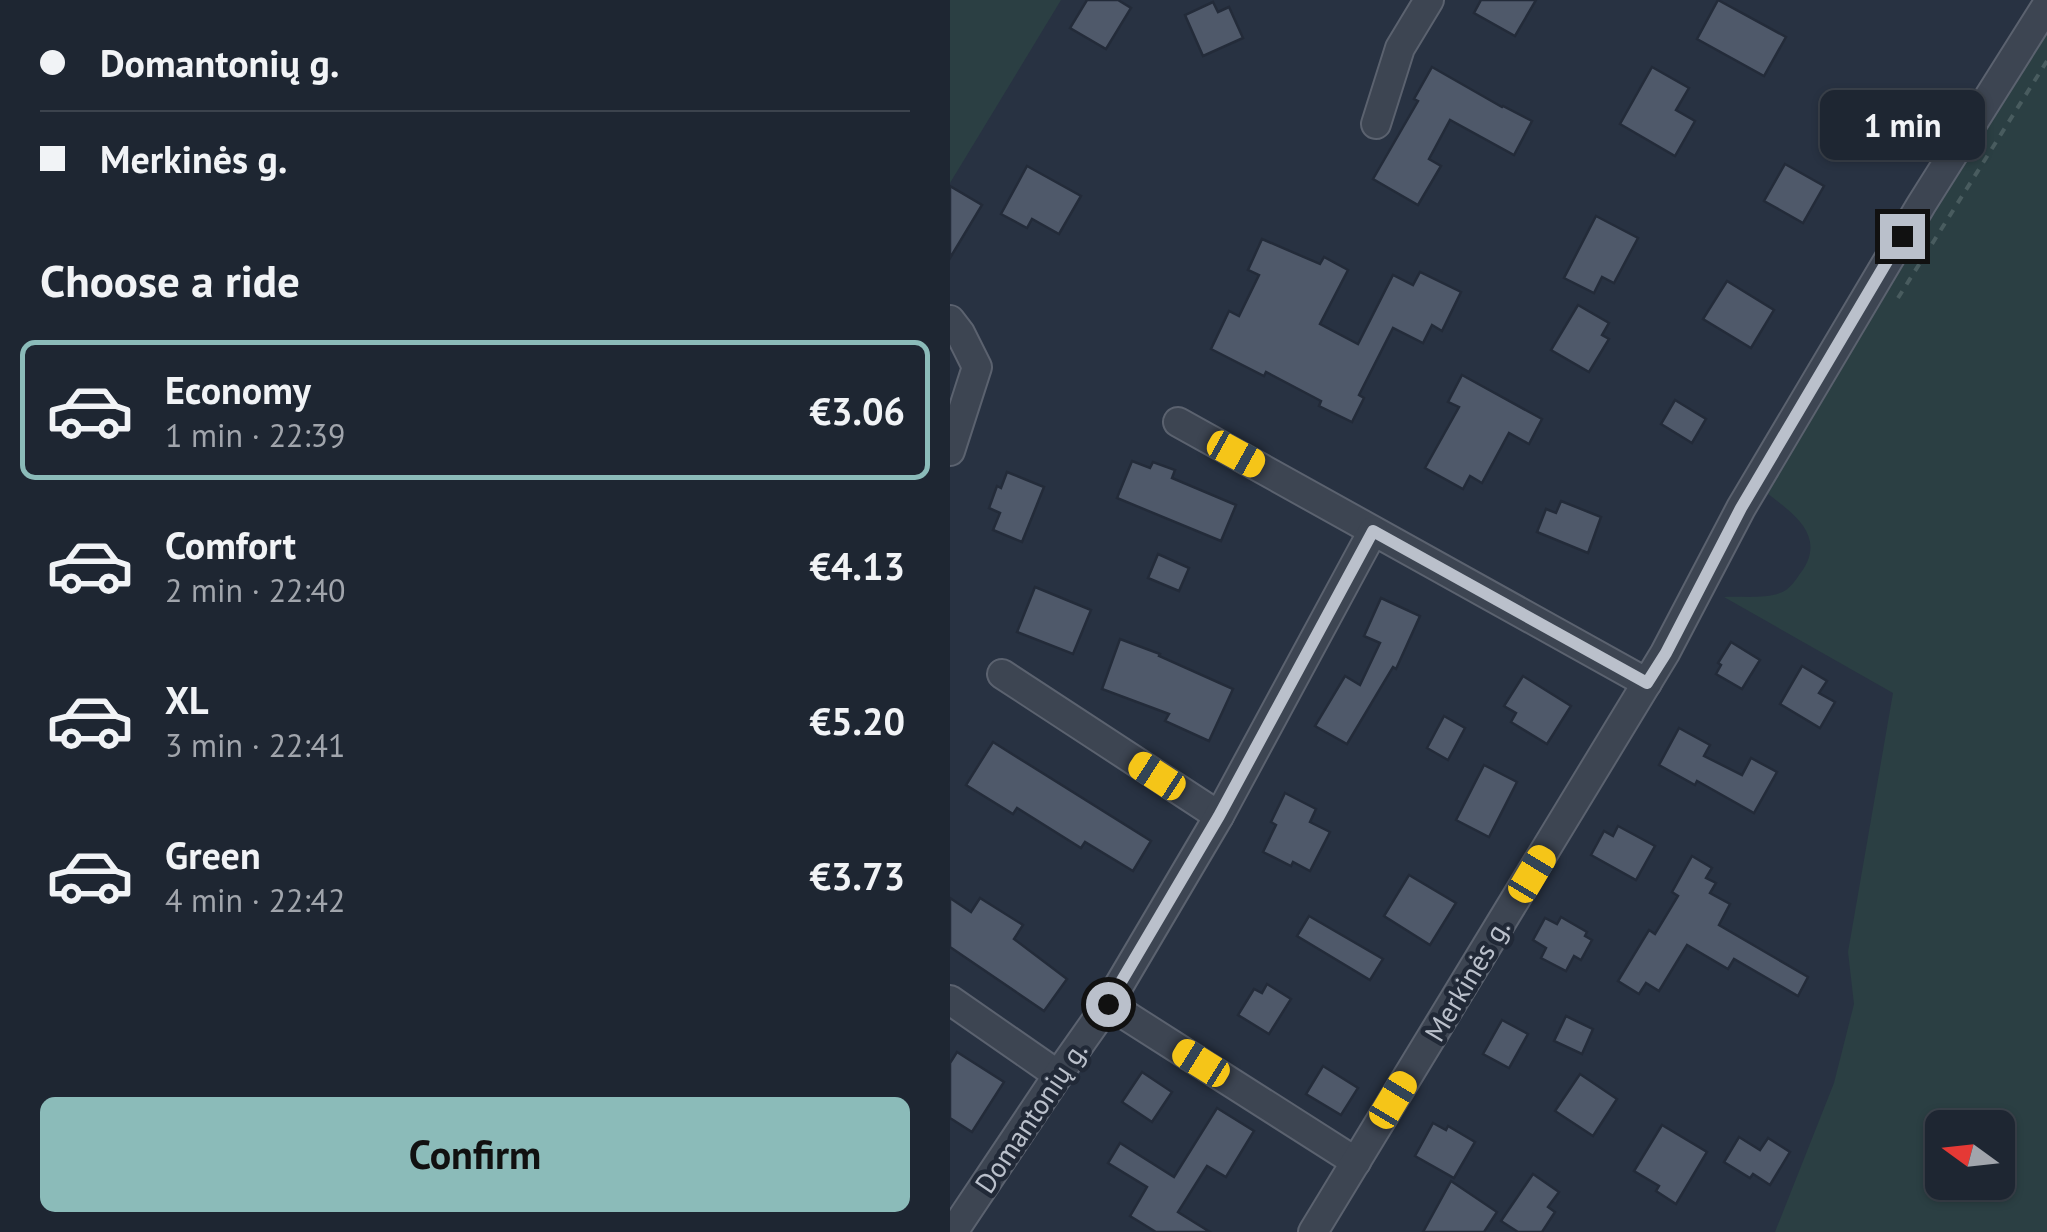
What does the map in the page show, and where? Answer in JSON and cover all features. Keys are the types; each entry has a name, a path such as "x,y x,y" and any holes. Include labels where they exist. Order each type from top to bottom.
{"street":[{"path":"1376,124 1400,48 1428,0"},
{"name":"Merkinės g.","path":"1313,1232 1666,653 1741,508 1921,205 2047,5"},
{"path":"950,320 977,367 950,452"},
{"path":"1178,422 1647,683"},
{"name":"Domantonių g.","path":"953,1232 1108,1004 1219,816 1373,531"},
{"path":"1002,674 1219,816"},
{"path":"950,1000 1058,1075"},
{"path":"1108,1004 1356,1162"}],"green space":[{"path":"950,0 1061,0 950,183"},
{"path":"2047,31 2047,1232 1775,1232 1834,1083 1854,1004 1848,952 1893,693 1724,597 1784,592 1808,558 1809,537 1804,527 1768,494 1792,441"}],"building":[{"path":"1087,0 1118,0 1131,8 1106,49 1070,28"},
{"path":"1481,0 1536,0 1515,36 1474,13"},
{"path":"1718,0 1786,37 1764,76 1697,39"},
{"path":"1213,2 1218,12 1229,7 1243,38 1203,56 1185,15"},
{"path":"1432,67 1532,121 1514,155 1450,120 1429,159 1441,166 1418,205 1373,179 1418,101 1414,99"},
{"path":"1652,67 1689,88 1676,110 1695,121 1675,156 1620,124"},
{"path":"1785,164 1824,186 1803,223 1764,201"},
{"path":"1027,166 1081,196 1059,234 1032,219 1027,228 1001,214"},
{"path":"950,186 982,205 950,258"},
{"path":"1596,216 1638,238 1614,283 1602,277 1594,293 1564,278"},
{"path":"1262,239 1320,264 1324,257 1348,270 1320,324 1358,344 1393,275 1413,285 1420,272 1461,292 1442,331 1432,325 1423,343 1393,328 1359,395 1364,398 1352,422 1266,372 1264,376 1211,349 1229,311 1239,316 1259,275 1248,270"},
{"path":"1727,281 1774,310 1751,348 1703,319"},
{"path":"1578,305 1609,323 1602,335 1609,339 1589,372 1551,350"},
{"path":"1462,375 1542,419 1529,444 1509,433 1482,483 1470,476 1463,489 1425,468 1459,407 1448,402"},
{"path":"1675,400 1706,419 1692,443 1661,424"},
{"path":"1132,461 1150,468 1153,462 1175,470 1172,478 1236,505 1221,541 1117,498"},
{"path":"1007,472 1044,487 1022,542 993,530 1000,513 989,508"},
{"path":"1561,501 1601,517 1588,553 1537,532 1546,509 1556,513"},
{"path":"1158,554 1189,568 1179,591 1148,578"},
{"path":"1035,587 1091,610 1073,654 1017,632"},
{"path":"1381,598 1420,616 1396,669 1393,667 1347,744 1315,726 1345,676 1360,685 1380,643 1364,636"},
{"path":"1120,639 1233,689 1209,741 1165,721 1169,714 1102,689"},
{"path":"1731,642 1760,660 1742,689 1716,674"},
{"path":"1802,666 1827,681 1819,693 1835,702 1820,728 1780,704"},
{"path":"1523,676 1571,706 1547,744 1511,722 1516,713 1504,706"},
{"path":"1444,716 1465,728 1448,760 1427,748"},
{"path":"1679,728 1710,745 1704,756 1742,775 1751,758 1777,772 1754,813 1659,765"},
{"path":"993,742 1151,841 1133,871 1085,842 1081,848 1017,808 1013,814 966,785"},
{"path":"1484,765 1517,782 1489,837 1456,820"},
{"path":"1285,793 1316,809 1310,822 1330,832 1310,871 1263,852"},
{"path":"1618,826 1655,846 1636,880 1591,855 1604,831 1613,836"},
{"path":"1692,856 1712,868 1706,878 1716,883 1710,893 1730,904 1719,925 1808,977 1798,996 1734,959 1728,969 1687,945 1659,991 1646,983 1639,994 1618,981 1649,930 1655,934 1678,896 1672,892"},
{"path":"1409,875 1456,903 1430,945 1384,916"},
{"path":"950,898 971,912 980,898 1023,925 1014,939 1067,979 1044,1011 950,947"},
{"path":"1309,916 1383,959 1370,980 1297,936"},
{"path":"1561,917 1587,932 1585,936 1592,940 1581,960 1574,956 1566,971 1541,958 1546,948 1533,940 1545,918 1557,924"},
{"path":"1267,984 1291,999 1269,1034 1238,1015 1254,989 1262,993"},
{"path":"1566,1016 1593,1029 1582,1054 1554,1041"},
{"path":"1502,1020 1528,1034 1509,1068 1483,1054"},
{"path":"957,1052 1004,1082 972,1132 950,1118 950,1063"},
{"path":"1323,1066 1358,1088 1341,1115 1306,1094"},
{"path":"1142,1072 1172,1092 1152,1122 1122,1102"},
{"path":"1580,1074 1617,1099 1593,1136 1555,1111"},
{"path":"1217,1108 1254,1131 1226,1177 1207,1166 1178,1212 1210,1232 1156,1232 1130,1216 1147,1187 1108,1163 1120,1143 1174,1177"},
{"path":"1433,1123 1446,1130 1448,1126 1475,1142 1454,1178 1415,1156"},
{"path":"1662,1125 1707,1152 1676,1204 1656,1191 1659,1186 1634,1171"},
{"path":"1739,1137 1760,1150 1768,1138 1790,1152 1770,1185 1724,1162"},
{"path":"1533,1174 1559,1192 1548,1207 1555,1212 1542,1232 1518,1232 1501,1221"},
{"path":"1451,1181 1497,1212 1484,1232 1423,1232"}],"route":[{"path":"1108,1004 1219,816 1373,531 1647,683 1741,508 1902,236"}]}
